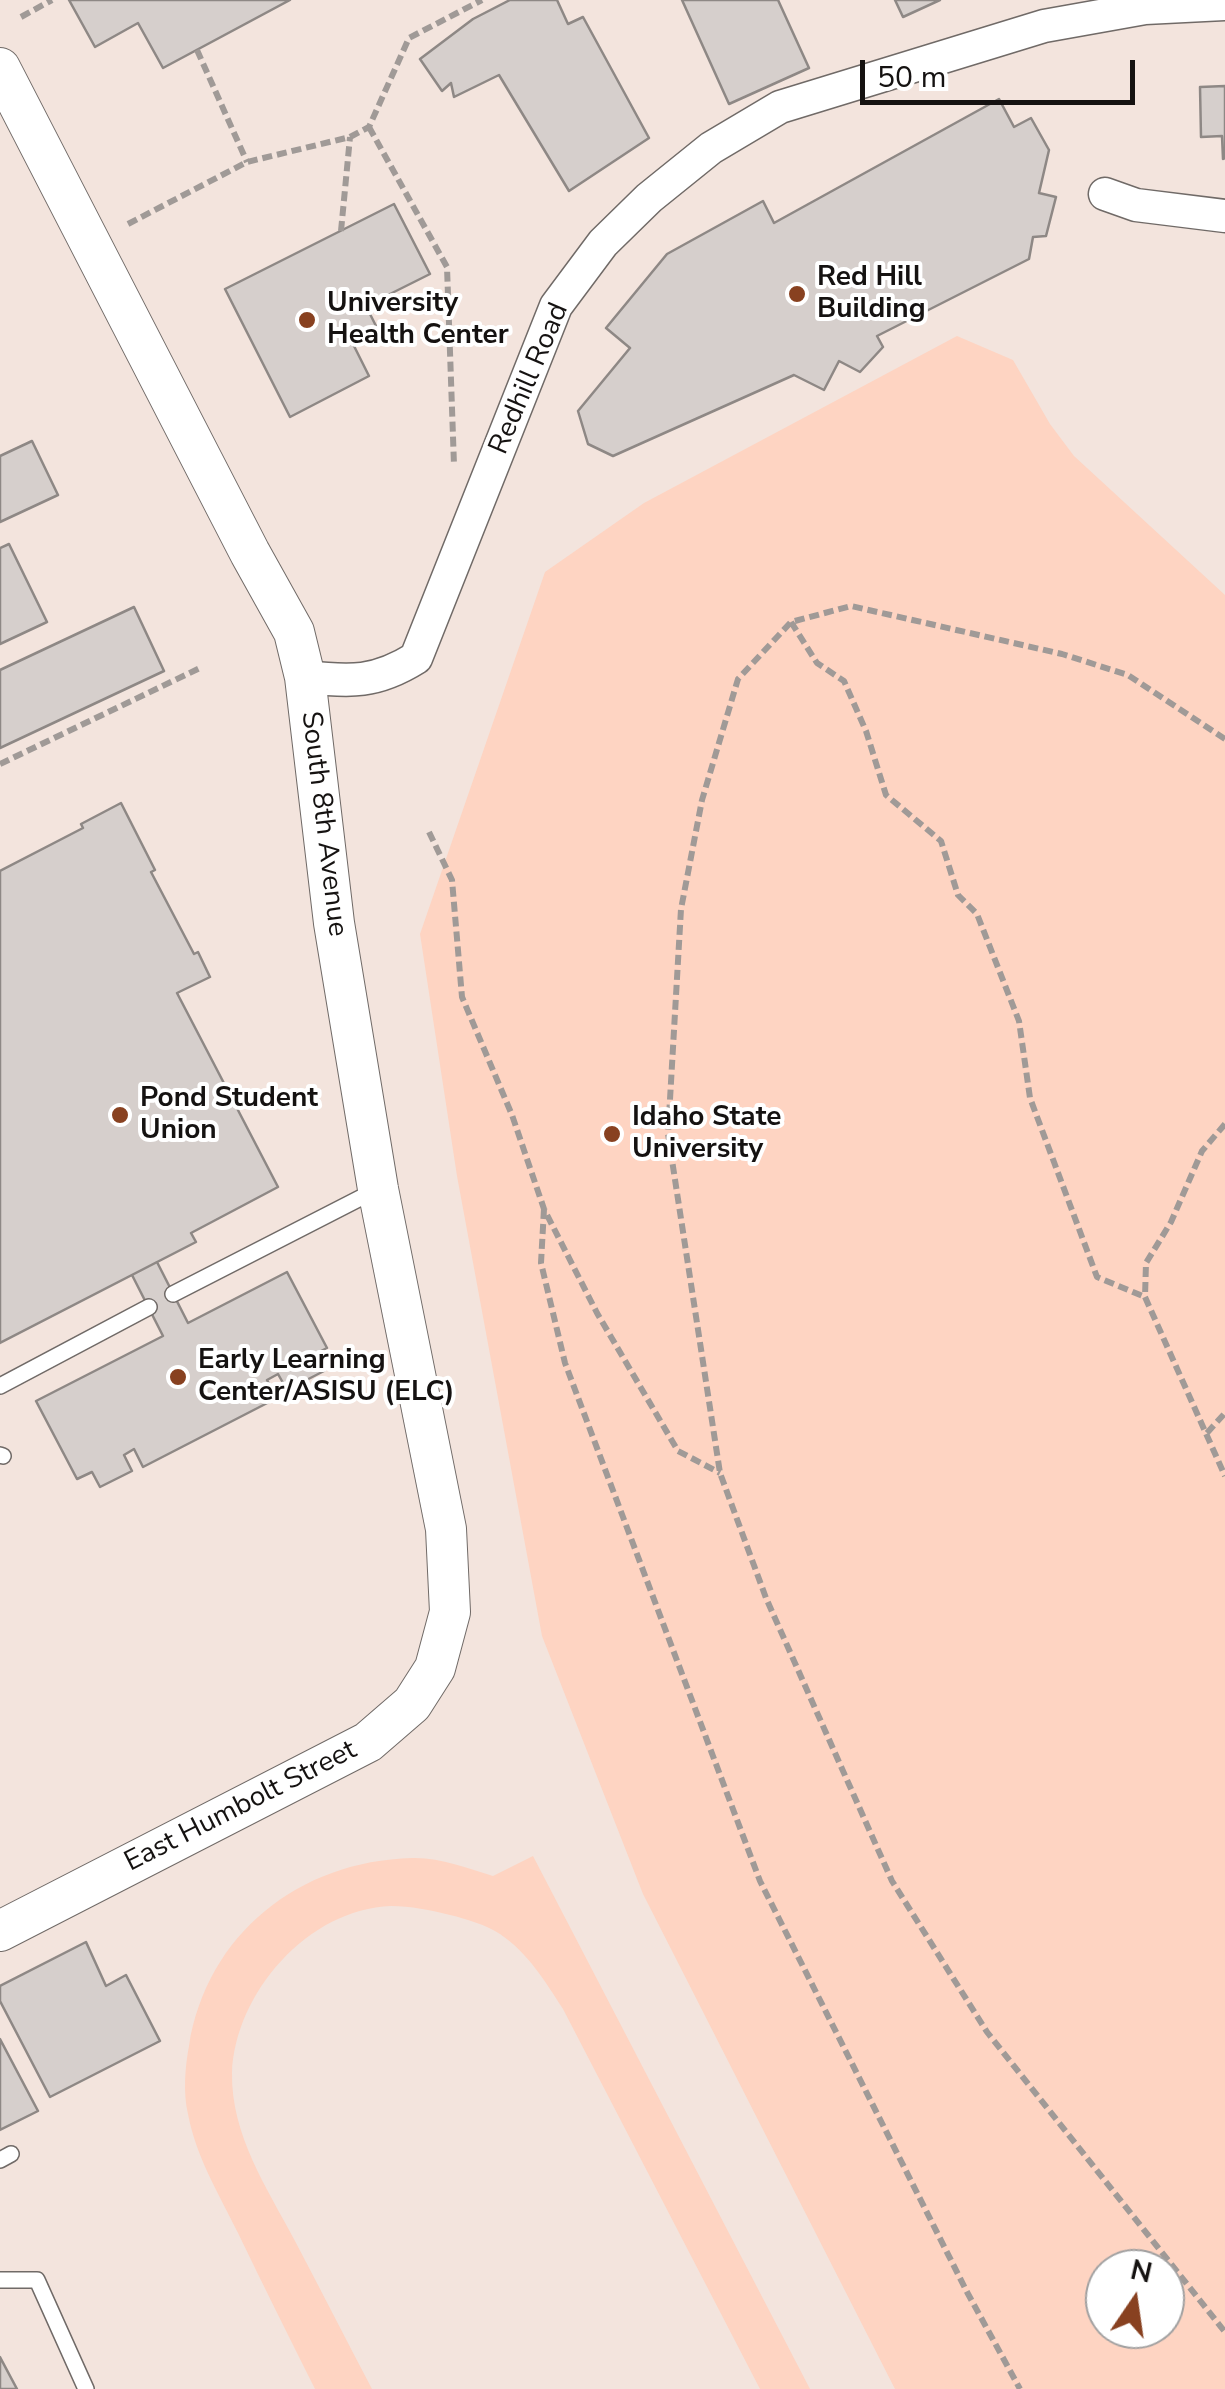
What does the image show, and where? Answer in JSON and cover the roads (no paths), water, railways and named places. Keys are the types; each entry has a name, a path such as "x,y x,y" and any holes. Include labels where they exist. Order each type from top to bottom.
{"street":[{"name":"Redhill Road","path":"305,678 353,682 392,673 416,658 556,306 602,243 649,198 711,148 780,107 1044,26 1145,8 1225,4"},
{"name":"South 8th Avenue","path":"0,68 294,632 305,678 334,924 378,1189 446,1529 450,1612 444,1642"},
{"path":"1105,194 1136,205 1225,216"},
{"name":"East Humbolt Street","path":"0,1931 368,1742 412,1704 436,1668 444,1642"}],"lane":[{"path":"173,1294 378,1189"},
{"path":"0,1386 149,1307"},
{"path":"0,2280 36,2280 86,2389"}],"place":[{"name":"Red Hill Building","path":"797,294"},
{"name":"University Health Center","path":"307,320"},
{"name":"Pond Student Union","path":"120,1115"},
{"name":"Idaho State University","path":"612,1134"},
{"name":"Early Learning Center/ASISU (ELC)","path":"178,1377"}]}
